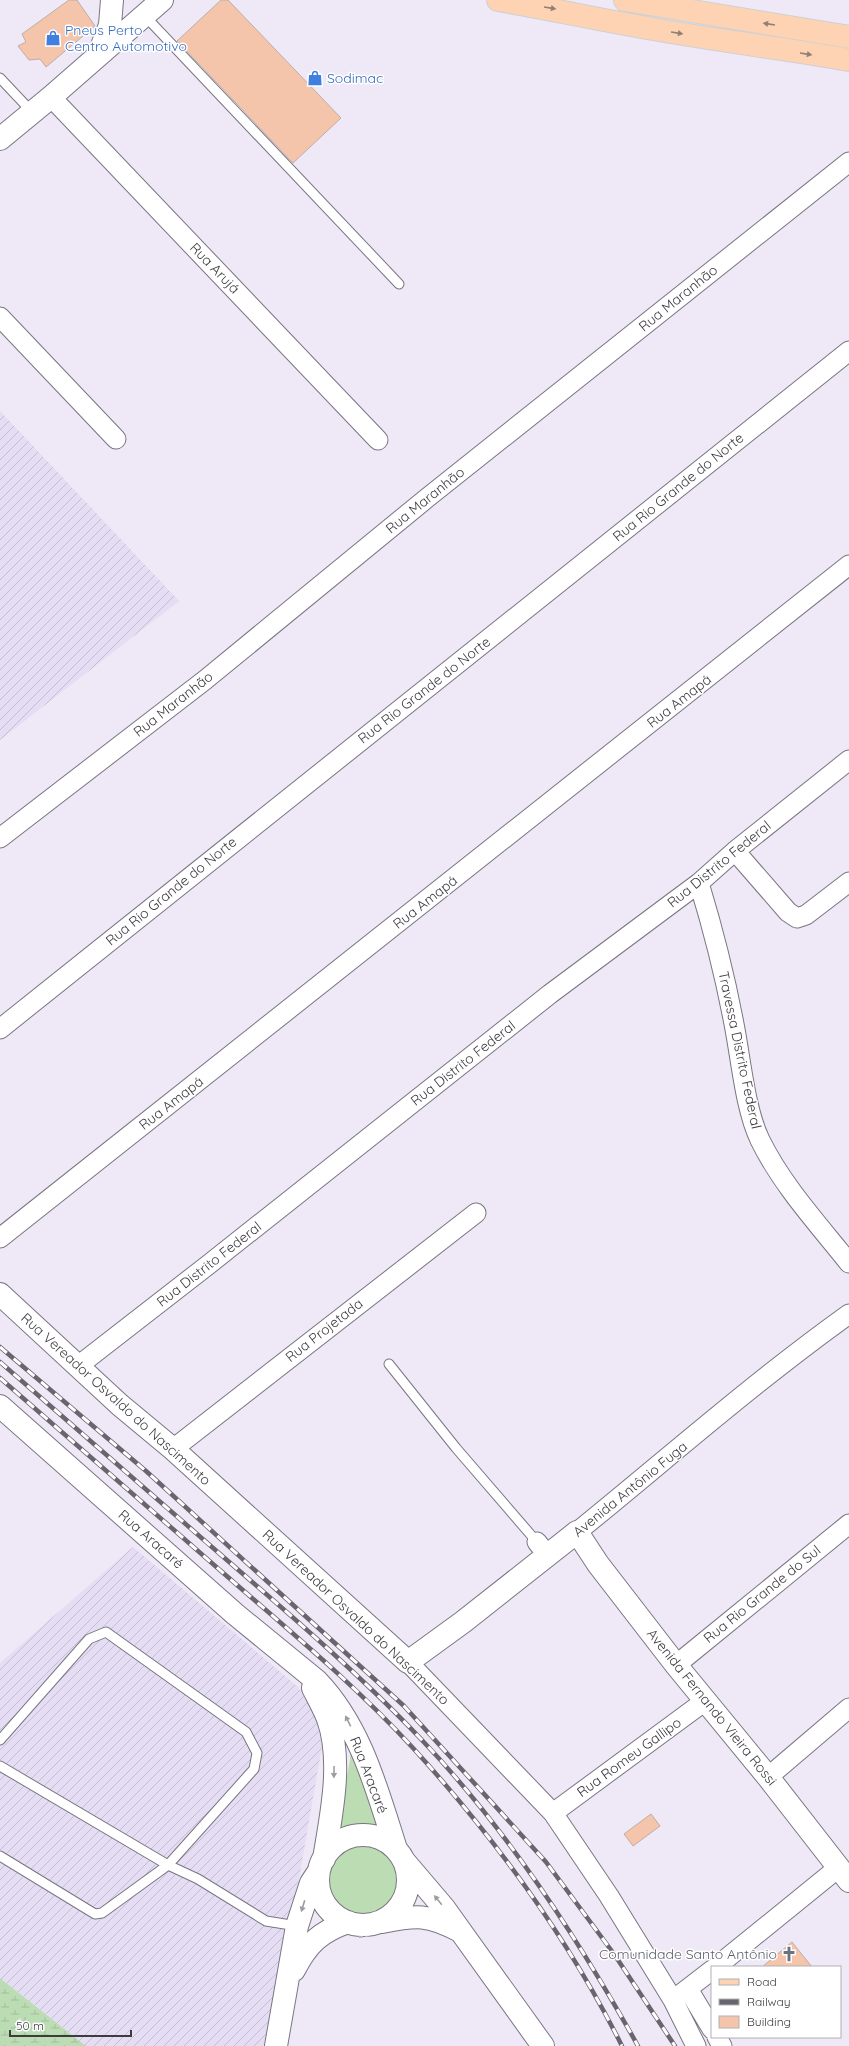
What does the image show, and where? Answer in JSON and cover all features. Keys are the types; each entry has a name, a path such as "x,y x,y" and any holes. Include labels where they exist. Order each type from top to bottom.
{"main road":[{"path":"97,58 110,25 112,0"},
{"path":"0,139 97,58 162,0"},
{"path":"498,0 564,11 608,21 849,60"},
{"path":"629,0 849,37"},
{"name":"Rua Vereador Osvaldo do Nascimento","path":"0,1294 120,1405 173,1449 408,1662"},
{"name":"Rua Aracaré","path":"0,1406 229,1608 328,1693 346,1718 373,1775 400,1855"},
{"name":"Avenida Antônio Fuga","path":"408,1662 542,1549 577,1532"},
{"name":"Avenida Fernando Vieira Rossi","path":"577,1532 598,1564 676,1665 846,1869"},
{"name":"Rua Aracaré","path":"303,1670 328,1720 334,1754 333,1796 322,1865"},
{"path":"276,2046 289,1980 297,1926 306,1896 332,1848 344,1840 357,1836 371,1836 385,1840 400,1855 444,1908 543,2046"},
{"path":"376,1929 392,1915 402,1903 407,1890 408,1875 400,1855"},
{"path":"322,1865 319,1887 324,1902 334,1914 353,1930"},
{"path":"289,1980 307,1948 317,1937 330,1928 353,1930 364,1925 376,1929 407,1917 432,1918 461,1931"}],"street":[{"path":"608,21 629,0"},
{"name":"Rua Arujá","path":"51,97 378,440"},
{"name":"Rua Maranhão","path":"0,838 205,680 427,498 849,162"},
{"path":"0,317 116,439"},
{"name":"Rua Rio Grande do Norte","path":"0,1028 849,351"},
{"name":"Rua Amapá","path":"0,1238 849,565"},
{"name":"Rua Distrito Federal","path":"78,1366 550,994 699,883 735,851 849,760"},
{"path":"735,851 788,912 797,918 806,915 849,882"},
{"name":"Travessa Distrito Federal","path":"699,883 714,934 729,998 748,1101 759,1139 785,1182 849,1263"},
{"name":"Rua Projetada","path":"173,1449 326,1328 476,1213"},
{"name":"Avenida Antônio Fuga","path":"577,1532 738,1398 802,1347 849,1314"},
{"name":"Rua Rio Grande do Sul","path":"676,1665 849,1524"},
{"name":"Rua Vereador Osvaldo do Nascimento","path":"408,1662 553,1813 609,1896 680,1994 696,2046"},
{"name":"Rua Romeu Gallipo","path":"553,1813 705,1701"},
{"path":"768,1777 849,1708"},
{"path":"717,1966 846,1869"},
{"path":"711,1971 680,1994 711,2028"}],"lane":[{"path":"144,15 398,284"},
{"path":"0,78 32,112"},
{"path":"389,1364 456,1448 542,1549"},
{"path":"0,1740 89,1638 106,1632 246,1732 257,1753 254,1769 168,1865 102,1913 95,1914 0,1856"},
{"path":"0,1766 168,1865 198,1879 266,1921 297,1926"}],"path":[{"path":"353,1930 376,1929"}],"shaded area":[{"path":"0,411 179,601 0,740"},
{"path":"133,1547 298,1687 314,1709 322,1746 270,2046 86,2046 0,1978 0,1663"}],"green space":[{"path":"351,1744 382,1831 358,1830 336,1836 350,1760"},
{"path":"356,1845 370,1845 377,1847 389,1855 397,1867 399,1881 397,1895 389,1907 377,1915 370,1917 356,1917 349,1915 337,1907 329,1895 327,1888 327,1874 329,1867 337,1855 349,1847"},
{"path":"0,1978 86,2046 0,2046"}],"building":[{"name":"Pneus Perto Centro Automotivo","path":"69,0 77,0 95,26 46,67 40,59 29,60 18,46 26,42 22,34"},
{"path":"221,0 228,0 341,118 293,163 177,41"},
{"path":"651,1814 660,1826 633,1846 624,1834"},
{"name":"Comunidade Santo Antônio","path":"792,1942 811,1966 763,1966"}],"railway":[{"path":"0,1347 146,1471 404,1706 546,1862 614,1954 675,2046"},
{"path":"0,1362 302,1625 350,1669 420,1738 451,1772 511,1846 591,1965 638,2046"},
{"path":"0,1378 327,1664 371,1705 413,1748 472,1817 528,1890 578,1966 622,2046"}],"place":[{"name":"Pneus Perto Centro Automotivo","path":"53,38"},
{"name":"Sodimac","path":"315,78"},
{"name":"Comunidade Santo Antônio","path":"789,1954"}]}
